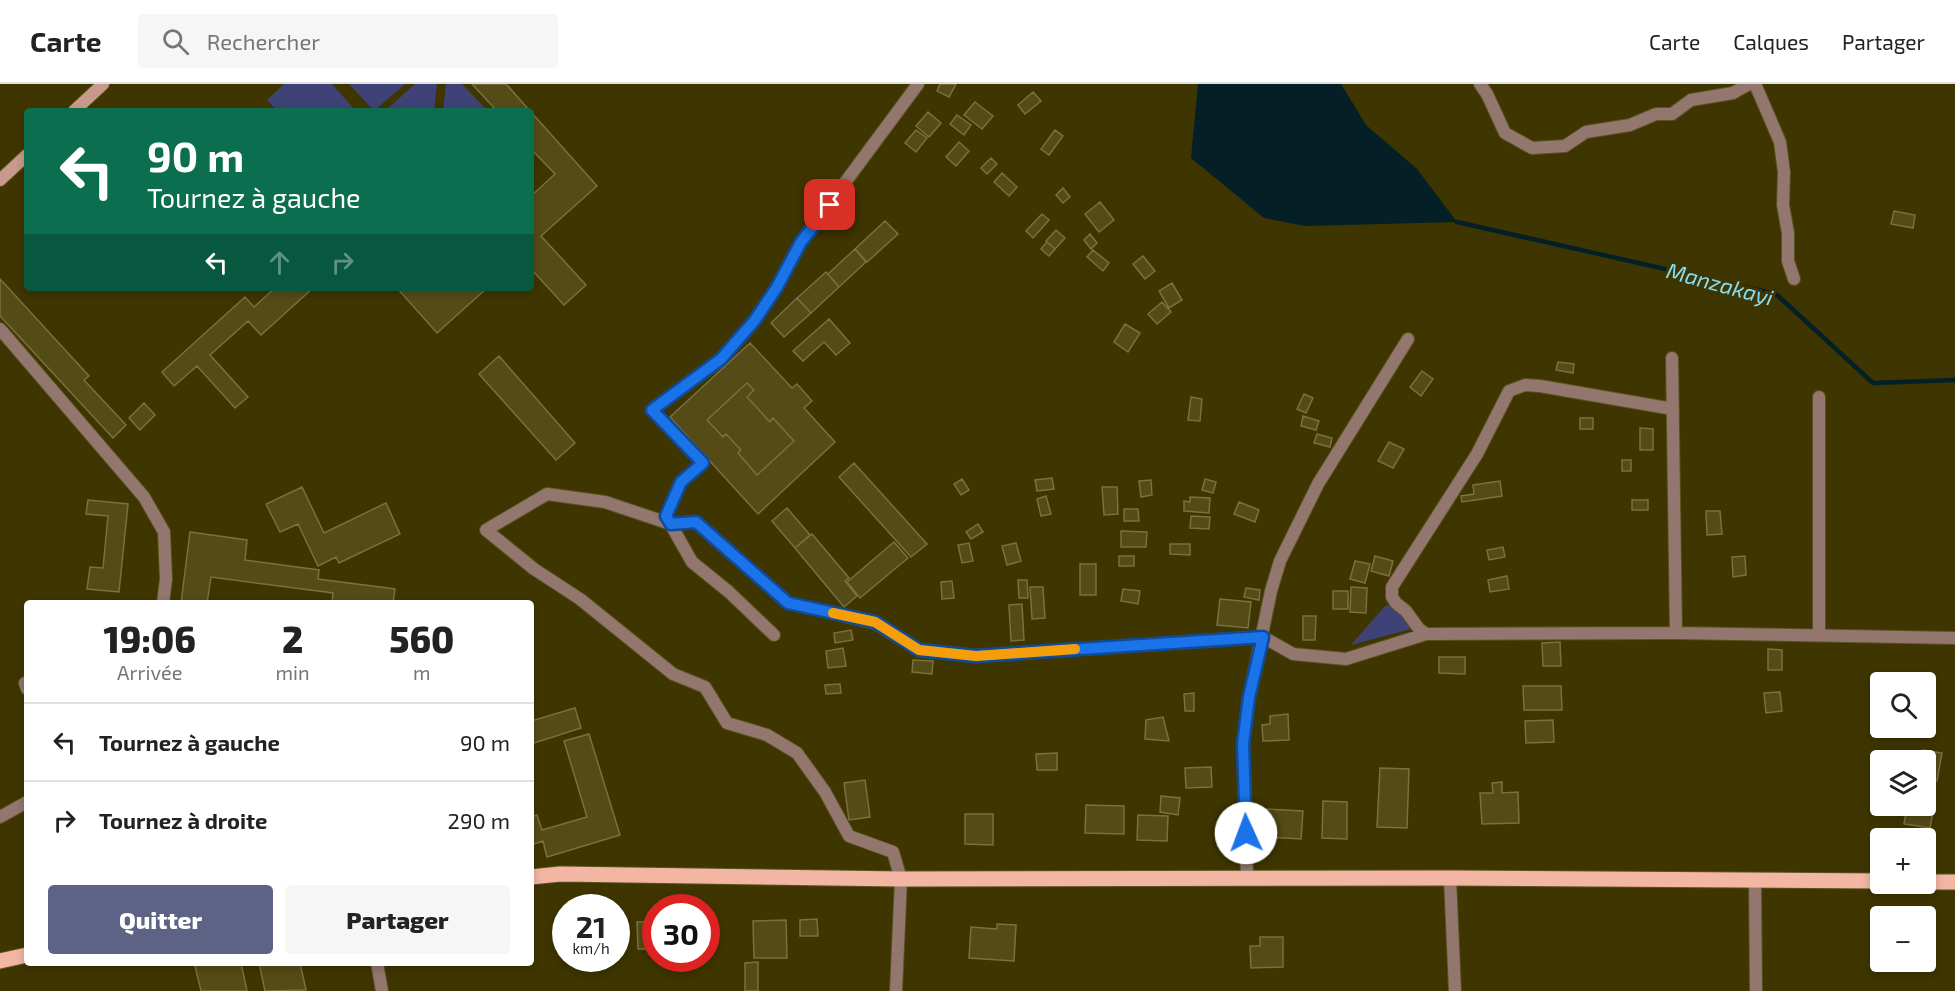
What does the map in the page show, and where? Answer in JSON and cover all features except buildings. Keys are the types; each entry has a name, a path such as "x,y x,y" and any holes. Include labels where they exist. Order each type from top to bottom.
{"main road":[{"path":"534,877 560,874 901,879 1450,878 1870,881"},
{"path":"1936,882 1955,882"},
{"path":"0,961 24,956"}],"street":[{"path":"77,108 103,84"},
{"path":"774,635 729,592 692,562 666,516 681,482 703,463 652,410 721,359 755,320 777,287 801,242 918,84"},
{"path":"1480,84 1505,133 1532,148 1565,146 1586,132 1630,125 1656,114 1672,114 1691,100 1733,93 1749,84"},
{"path":"1755,84 1780,142 1784,172 1788,261 1794,279"},
{"path":"0,180 24,158"},
{"path":"0,329 144,497 164,532 166,579 163,600"},
{"path":"1247,878 1243,744 1249,697 1263,637 1270,591 1280,561 1318,484 1408,339"},
{"path":"1672,358 1676,633"},
{"path":"1426,634 1396,603 1392,597 1392,587 1477,454 1509,391 1525,385 1540,386 1673,409"},
{"path":"1819,397 1819,634"},
{"path":"897,991 901,879 893,852 849,836 825,792 797,753 767,735 727,723 705,687 673,674 580,599 534,569 486,530 547,494 605,502 671,524 696,522 788,603 875,622 919,650 976,656 1263,637 1293,654 1346,659 1426,634 1819,634 1955,638"},
{"path":"0,817 24,804"},
{"path":"1450,878 1455,991"},
{"path":"1755,880 1756,991"},
{"path":"378,966 382,991"}],"shaded area":[{"path":"284,84 332,84 353,108 274,108 267,100"},
{"path":"349,84 405,84 377,108 371,108"},
{"path":"415,84 437,84 434,108 388,108"},
{"path":"446,84 462,84 485,108 443,108"},
{"path":"1198,84 1341,84 1366,125 1417,169 1457,222 1305,226 1264,218 1191,158"},
{"path":"1392,604 1408,618 1411,629 1351,645 1385,606"}],"waterway":[{"name":"Manzakayi","path":"1457,222 1776,294 1873,383 1955,380"}],"slow traffic":[{"path":"833,613 875,622 919,650 976,656 1075,649"}],"route":[{"path":"830,205 801,242 777,287 755,320 721,359 652,410 703,463 681,482 666,516 671,524 696,522 788,603 875,622 919,650 976,656 1200,639 1263,637 1249,697 1243,744 1246,833"}]}
